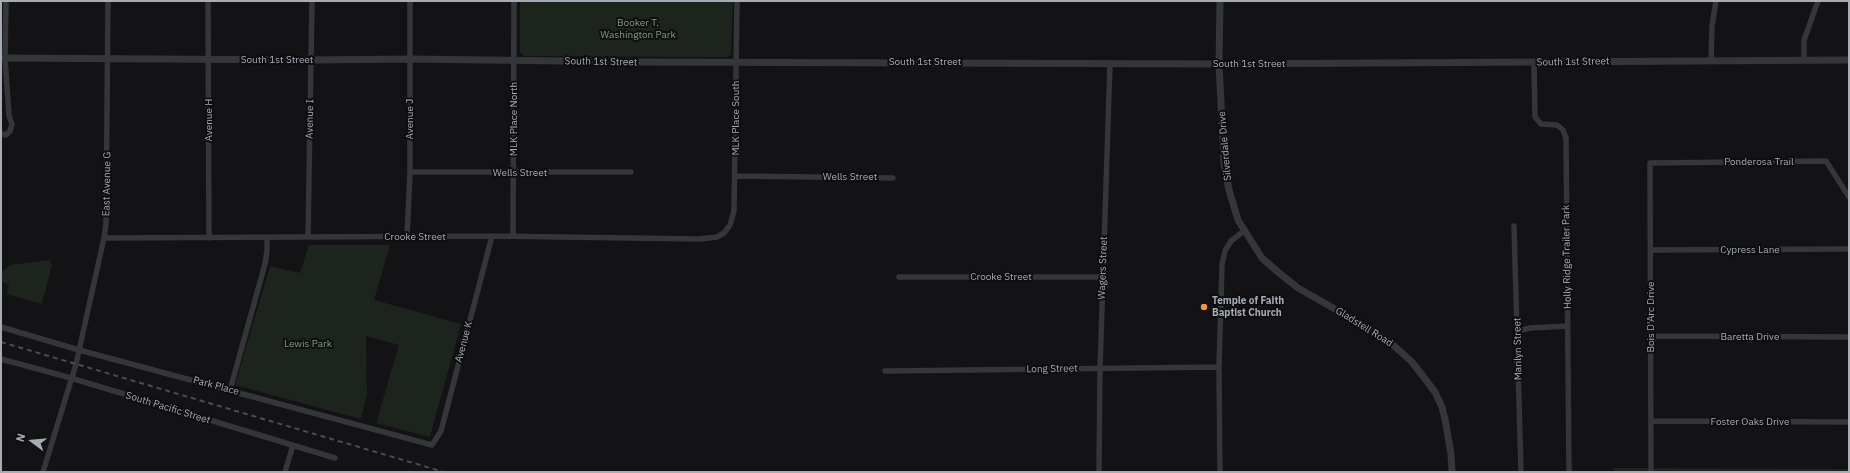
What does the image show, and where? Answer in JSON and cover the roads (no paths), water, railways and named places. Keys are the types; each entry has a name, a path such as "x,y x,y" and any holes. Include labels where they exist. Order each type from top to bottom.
{"street":[{"path":"1,134 6,135 10,131 12,124 9,116 3,58 6,1"},
{"name":"East Avenue G","path":"43,472 76,364 104,238 108,1"},
{"name":"Avenue H","path":"208,1 208,238"},
{"name":"Avenue I","path":"308,237 312,1"},
{"name":"Avenue J","path":"407,237 410,172 410,1"},
{"name":"MLK Place North","path":"513,236 514,1"},
{"name":"MLK Place South","path":"724,233 730,225 734,211 736,176 737,1"},
{"name":"Silverdale Drive","path":"1220,1 1220,64 1224,163 1229,190 1238,220 1244,231"},
{"path":"1711,61 1712,26 1716,1"},
{"path":"1804,60 1804,40 1818,1"},
{"name":"South 1st Street","path":"3,58 1220,64 1849,60"},
{"name":"Wagers Street","path":"1099,472 1100,368 1110,63"},
{"name":"Holly Ridge Trailer Park","path":"1534,63 1535,117 1541,124 1557,126 1563,130 1566,138 1569,472"},
{"name":"Ponderosa Trail","path":"1650,163 1826,161 1849,197"},
{"name":"Bois D'Arc Drive","path":"1650,163 1651,472"},
{"name":"Wells Street","path":"410,172 631,172"},
{"name":"Wells Street","path":"736,176 893,178"},
{"name":"Marilyn Street","path":"1514,226 1518,331 1520,472"},
{"path":"1220,472 1219,367 1222,264 1225,251 1231,241 1244,231"},
{"name":"Gladstell Road","path":"1244,231 1262,258 1298,288 1356,321 1392,344 1412,362 1435,392 1442,407 1446,419 1452,472"},
{"name":"Crooke Street","path":"104,238 513,236 700,239 717,237 724,233"},
{"name":"Avenue K","path":"432,445 441,431 492,236"},
{"path":"230,390 264,264 267,251 267,238"},
{"name":"Cypress Lane","path":"1651,250 1849,249"},
{"name":"Crooke Street","path":"899,277 1103,277"},
{"path":"1518,331 1530,328 1568,326"},
{"name":"Park Place","path":"1,327 79,350 432,445"},
{"name":"Baretta Drive","path":"1650,336 1849,337"},
{"name":"South Pacific Street","path":"1,359 71,378 335,458"},
{"name":"Long Street","path":"886,371 1219,367"},
{"name":"Foster Oaks Drive","path":"1651,421 1849,422"},
{"path":"285,472 293,445"}],"railway":[{"path":"1,342 444,472"}],"place":[{"name":"Temple of Faith Baptist Church","path":"1204,307"}],"park label":[{"name":"Booker T. Washington Park","path":"638,28"},
{"name":"Lewis Park","path":"308,344"}]}
